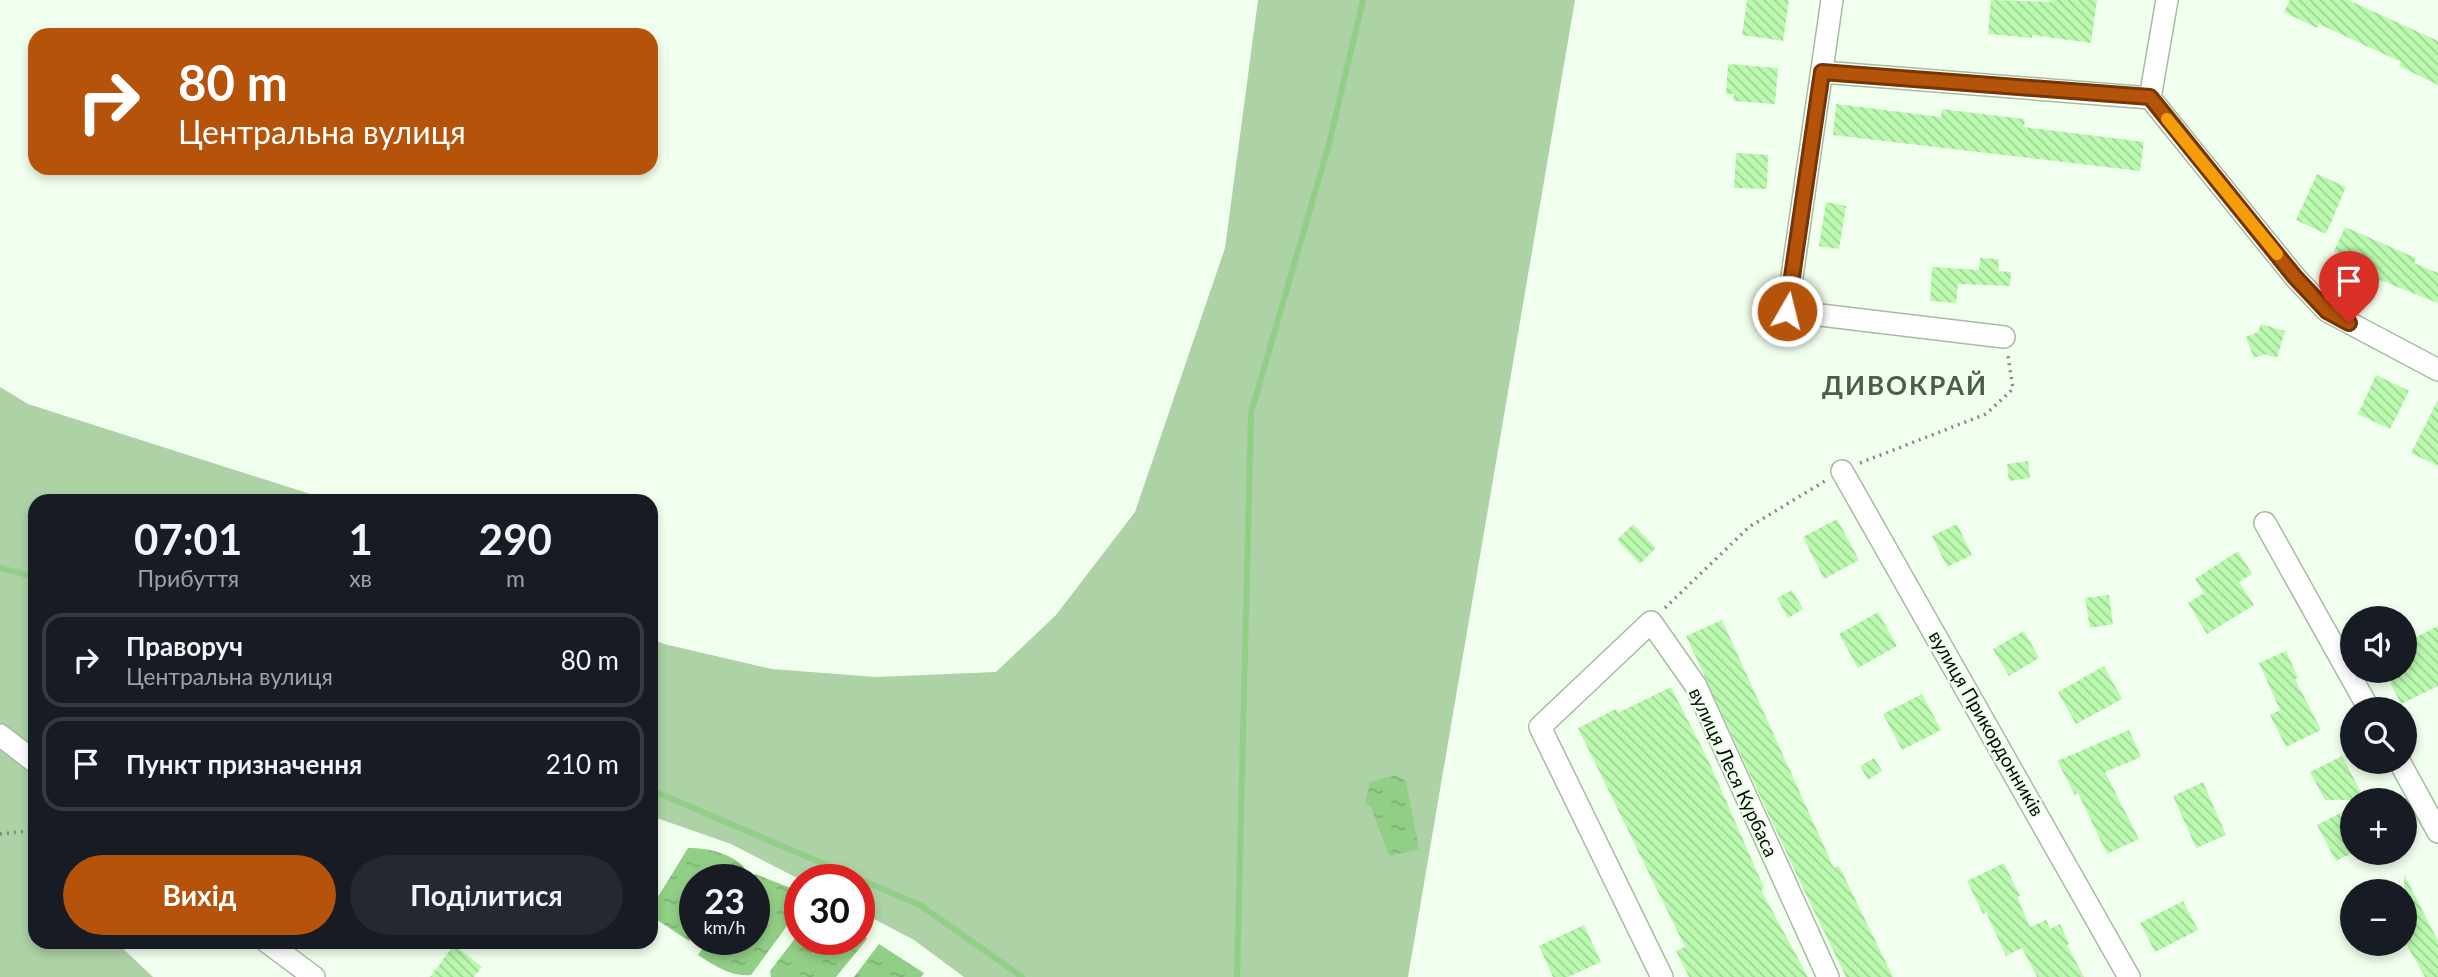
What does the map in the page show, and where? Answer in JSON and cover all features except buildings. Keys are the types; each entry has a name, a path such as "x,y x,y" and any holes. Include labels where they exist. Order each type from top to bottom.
{"street":[{"path":"1832,0 1787,311 2004,337"},
{"path":"2150,97 2167,0"},
{"path":"1822,72 2150,97 2295,277 2327,311 2438,370"},
{"name":"вулиця Прикордонників","path":"1842,471 2129,977"},
{"path":"2265,523 2363,697"},
{"name":"вулиця Леся Курбаса","path":"1662,977 1540,727 1651,622 1696,686 1828,977"},
{"path":"0,735 28,757"},
{"path":"2406,774 2438,832"},
{"path":"276,949 314,977"}],"path":[{"path":"0,834 28,831"}],"shaded area":[{"path":"1258,0 1575,0 1408,977 964,977 914,940 875,919 875,864 784,864 784,871 731,844 658,818 658,642 772,669 876,677 996,672 1056,615 1135,512 1225,248"},
{"path":"0,387 28,404 310,494 28,494 28,949 123,949 153,977 0,977"}],"water":[{"path":"1394,775 1406,781 1419,849 1389,856 1371,807 1365,802 1370,782"},
{"path":"688,848 719,852 740,864 679,864 679,934 658,921 658,897"},
{"path":"770,880 784,885 784,930 770,949"},
{"path":"879,944 924,973 921,977 854,977 871,955 875,955"},
{"path":"784,953 784,955 854,955 836,977 771,977 770,971"},
{"path":"698,955 766,955 751,975 737,974 717,967"}],"waterway":[{"path":"1237,977 1251,413 1329,144 1363,0"},
{"path":"0,568 28,575"},
{"path":"658,793 920,905 1022,977"}],"slow traffic":[{"path":"2167,119 2277,254"}],"district":[{"name":"ДИВОКРАЙ","path":"1905,385"}],"route":[{"path":"1787,311 1822,72 2150,97 2295,277 2327,311 2349,323"}]}
